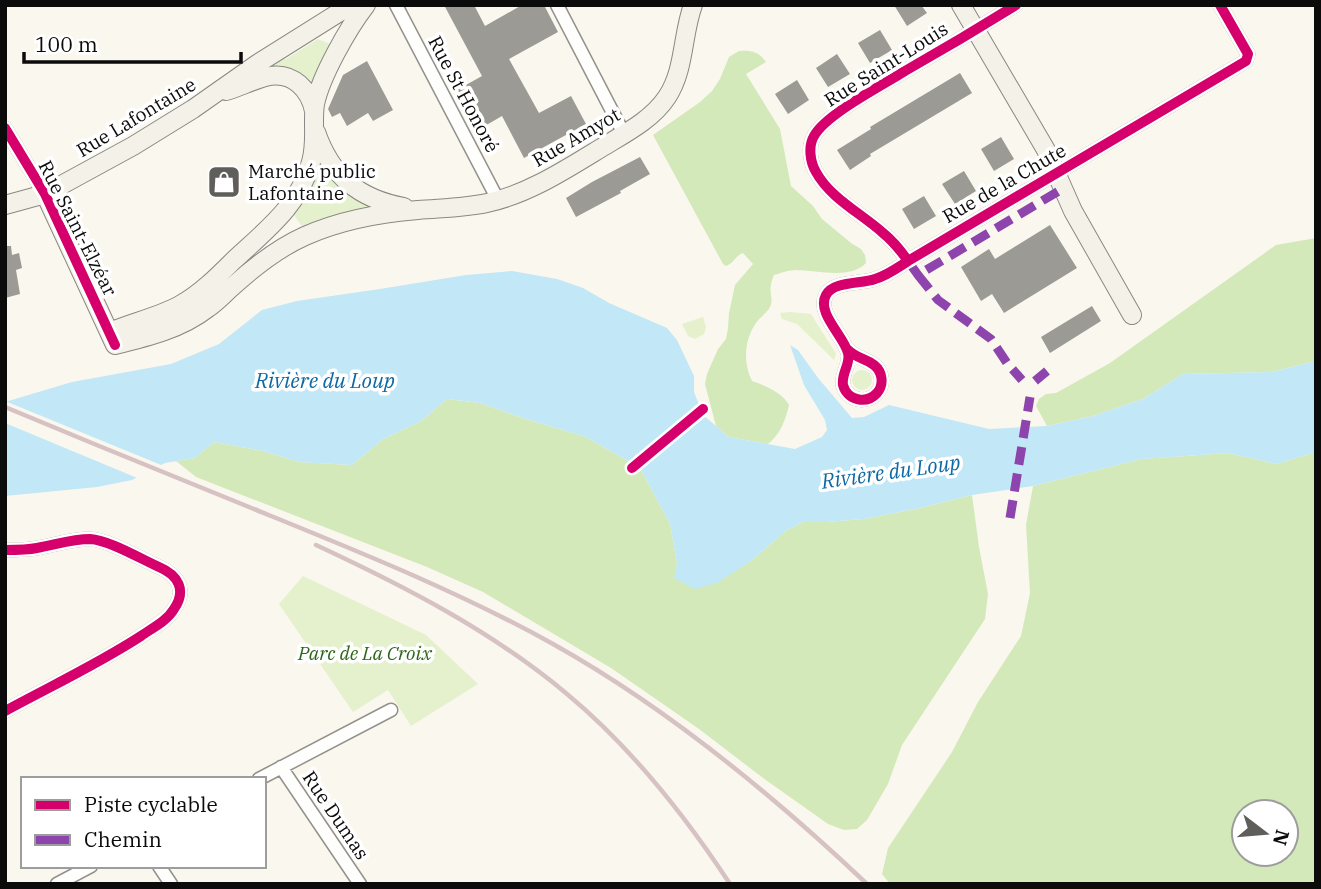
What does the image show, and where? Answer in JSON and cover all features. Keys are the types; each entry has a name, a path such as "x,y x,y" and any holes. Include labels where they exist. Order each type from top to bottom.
{"main road":[{"name":"Rue Lafontaine","path":"5,205 45,194 142,141 351,5"},
{"path":"113,338 191,299 279,218 293,201 307,177 312,159 318,96 324,79 366,5"},
{"name":"Rue Amyot","path":"410,211 467,206 498,200 543,182 652,115 667,97 675,81 693,5"},
{"path":"961,5 1046,150 1073,211 1132,315"},
{"path":"213,96 266,77 282,76 292,79 302,85 309,95 320,144 343,178 354,188 377,200 410,211"},
{"name":"Rue Saint-Elzéar","path":"45,194 113,338"},
{"path":"113,338 161,332 186,323 208,308 265,259 301,237 337,224 410,211"}],"street":[{"name":"Rue St Honoré","path":"396,5 498,200"},
{"path":"557,5 624,134"},
{"name":"Rue Saint-Louis","path":"908,261 883,232 839,199 815,172 811,157 814,136 832,117 869,93 1016,5"},
{"name":"Rue de la Chute","path":"847,349 825,311 826,294 836,286 871,281 888,274 1243,64 1248,58 1245,48 1220,5"},
{"name":"Rue Saint-Elzéar","path":"5,128 45,194"},
{"path":"5,550 93,539 169,571 178,581 181,590 173,611 162,622 117,651 5,710"},
{"path":"263,777 391,710"},
{"name":"Rue Dumas","path":"281,767 360,884"},
{"path":"57,884 87,868"},
{"path":"160,868 171,884"}],"green space":[{"path":"318,39 335,46 313,86 262,72 278,59 286,59"},
{"path":"739,51 755,52 766,62 746,74 780,129 791,186 813,206 822,219 861,249 866,263 842,273 796,270 774,275 771,283 771,304 752,330 746,352 752,381 778,393 789,405 782,426 768,444 729,437 716,426 705,384 718,349 726,339 735,285 753,264 743,253 728,265 723,264 653,135 712,91 729,57"},
{"path":"327,168 369,205 369,208 303,228 294,215 317,170"},
{"path":"1316,238 1316,361 1271,372 1183,374 1143,399 1093,416 1047,426 1036,406 1039,399 1046,394 1056,393 1110,363 1276,245"},
{"path":"780,313 811,314 836,354 834,360 797,324 782,319"},
{"path":"703,317 706,327 704,334 695,339 688,336 682,324"},
{"path":"858,370 866,370 872,380 866,390 858,390 852,384 852,376"},
{"path":"447,399 480,403 586,437 640,468 670,524 677,563 675,578 751,561 787,530 803,522 864,519 972,495 988,594 985,619 902,745 888,784 867,820 857,829 844,830 828,824 611,668 483,592 427,567 196,477 176,461 195,458 214,442 263,451 299,462 352,465 382,440 421,421"},
{"path":"1316,452 1316,884 890,884 882,874 888,848 952,752 978,702 1021,636 1030,593 1026,525 1033,486 1142,459 1228,453 1277,464"},
{"name":"Parc de La Croix","path":"303,576 426,635 478,684 411,726 388,690 353,712 279,604"}],"water":[{"name":"Rivière du Loup","path":"512,271 557,279 583,288 609,303 667,328 677,340 694,376 694,392 703,415 729,437 795,449 822,437 827,430 825,420 804,385 790,345 798,350 852,418 864,417 889,405 989,429 1047,426 1093,416 1143,399 1183,374 1271,372 1316,361 1316,452 1277,464 1228,453 1142,459 1033,486 972,495 864,519 803,522 787,530 751,561 717,583 695,589 674,578 677,563 670,524 640,468 586,437 480,403 447,399 421,421 382,440 352,465 299,462 263,451 214,442 195,458 165,463 132,480 97,487 5,496 5,402 72,382 171,364 219,344 262,310 297,301 466,275"}],"pier":[{"path":"5,401 166,467 142,480 5,423"}],"building":[{"path":"444,5 474,5 485,26 522,5 544,5 558,32 509,59 539,113 571,96 586,124 524,158 502,116 476,131 455,91 482,76"},
{"path":"894,5 921,5 927,13 907,26"},
{"path":"880,30 892,50 870,63 858,43"},
{"path":"837,54 850,74 828,87 816,68"},
{"path":"367,61 393,110 373,121 368,113 347,126 340,113 332,117 328,109 343,75"},
{"path":"960,73 972,93 870,154 871,156 850,170 837,150"},
{"path":"797,80 809,100 788,114 775,94"},
{"path":"1001,137 1014,159 994,171 981,149"},
{"path":"640,157 650,174 576,217 566,198"},
{"path":"964,171 976,191 955,204 942,184"},
{"path":"924,196 936,216 914,229 902,209"},
{"path":"1050,225 1077,268 1004,313 992,294 981,301 961,267 989,249 995,259"},
{"path":"5,246 11,246 12,255 19,253 22,268 16,270 20,294 5,298"},
{"path":"1092,306 1101,321 1050,353 1041,337"}],"railway":[{"path":"5,407 403,571 553,644 636,695 717,754 867,884"},
{"path":"316,545 446,611 509,650 567,694 591,715 656,783 730,884"}],"marked path":[{"path":"908,261 918,275 1062,189"},
{"path":"918,275 938,300 991,339 1022,380"},
{"path":"1035,381 1047,371"},
{"path":"1010,518 1030,397"}],"cycle path":[{"path":"908,261 887,236 829,190 814,168 810,149 812,140 820,127 856,100 1016,5"},
{"path":"847,349 874,365 879,371 881,386 873,397 857,399 845,390 843,376 848,353 825,309 824,302 830,290 841,285 869,281 888,273 1246,61 1248,54 1220,5"},
{"path":"5,128 45,194 115,345"},
{"path":"632,468 703,409"},
{"path":"5,550 33,549 83,539 98,540 166,570 176,579 180,589 174,609 159,624 108,656 5,711"}],"place":[{"name":"Marché public Lafontaine","path":"224,182"}]}
